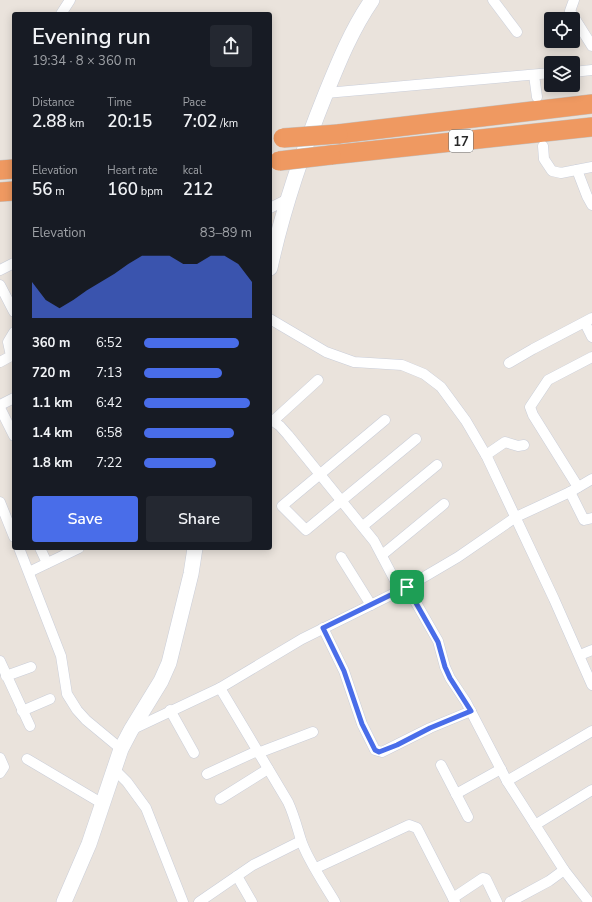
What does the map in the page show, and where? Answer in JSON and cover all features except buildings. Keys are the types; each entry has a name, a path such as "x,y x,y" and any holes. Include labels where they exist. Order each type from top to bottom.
{"highway":[{"name":"17","path":"276,139 338,134 592,104"},
{"name":"17","path":"274,161 592,127"},
{"path":"0,170 12,169"},
{"path":"0,192 12,191"}],"main road":[{"path":"272,260 288,199 305,145 340,57 361,15 372,0"},
{"path":"64,902 78,873 122,749 131,730 161,681 169,663 191,574 195,550"}],"street":[{"path":"62,12 70,0"},
{"path":"493,0 517,32"},
{"path":"574,0 570,11 592,46"},
{"path":"580,71 592,70"},
{"path":"326,94 544,74"},
{"path":"534,75 537,97"},
{"path":"543,146 544,159 552,171 561,173 592,167"},
{"path":"577,170 592,205"},
{"path":"272,207 288,199"},
{"path":"0,270 12,264"},
{"path":"0,285 12,307"},
{"path":"272,320 326,352 341,358 354,362 402,365 435,380 453,401 486,455 516,516 592,685"},
{"path":"509,363 533,349 589,321 592,337"},
{"path":"0,362 12,355 8,342 12,335"},
{"path":"592,358 548,380 530,407 574,490 584,520 592,518"},
{"path":"272,419 318,380"},
{"path":"12,399 0,407 12,432"},
{"path":"385,420 318,474 282,506 307,530 341,500 416,439"},
{"path":"272,421 288,435 318,474 363,526 404,588 438,642 445,667 450,678 471,711 507,781 564,870 589,902"},
{"path":"486,455 505,442 518,446 524,445"},
{"path":"363,526 437,465"},
{"path":"131,730 170,710 220,688 323,628 404,588 458,558 516,516 574,490 592,479"},
{"path":"0,502 12,531"},
{"path":"382,555 444,504"},
{"path":"20,550 62,656 65,686 69,698 86,720 122,749"},
{"path":"41,550 47,563"},
{"path":"29,572 75,550"},
{"path":"340,557 371,605"},
{"path":"323,628 344,671 362,724 375,750 382,752 430,728 471,711"},
{"path":"580,656 592,650"},
{"path":"0,661 30,726"},
{"path":"6,676 31,667"},
{"path":"220,688 296,818 301,840 335,902"},
{"path":"22,711 50,698"},
{"path":"170,710 194,753"},
{"path":"507,781 592,731"},
{"path":"207,774 258,752 313,732"},
{"path":"0,758 4,767 0,773"},
{"path":"27,759 103,804"},
{"path":"441,764 468,817"},
{"path":"114,768 127,782 146,808 157,832 183,902"},
{"path":"220,799 268,769"},
{"path":"456,794 500,769"},
{"path":"535,825 592,790"},
{"path":"316,868 410,825 413,825 417,828 454,900 483,878 486,879 498,902"},
{"path":"201,901 253,865 301,840"},
{"path":"510,902 549,882 564,870"},
{"path":"237,876 252,902"}],"route":[{"path":"407,587 418,608 432,628 438,642 445,667 455,688 471,711 430,728 382,752 379,752 375,750 362,724 344,671 323,628 407,587"}]}
